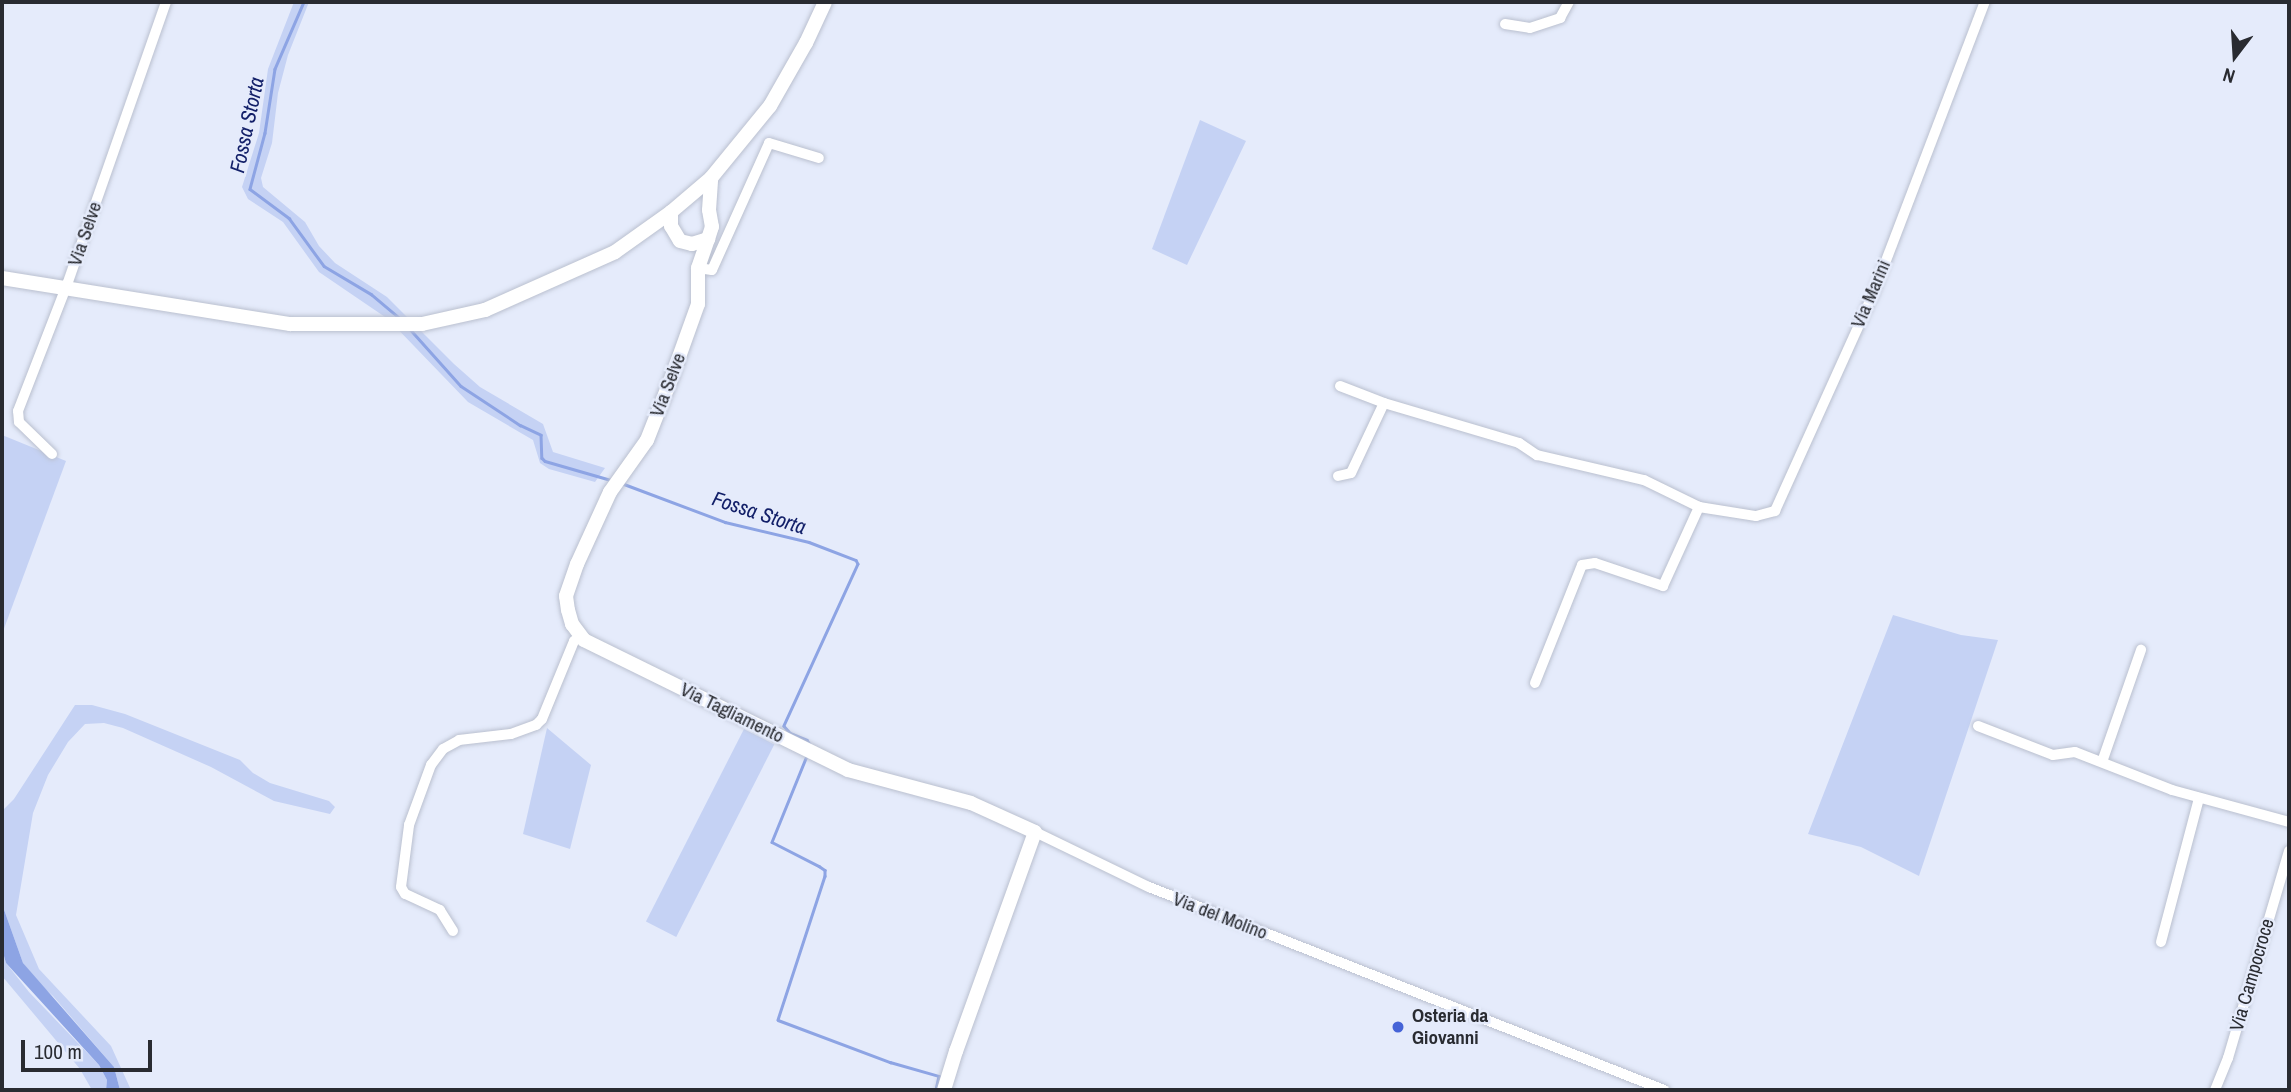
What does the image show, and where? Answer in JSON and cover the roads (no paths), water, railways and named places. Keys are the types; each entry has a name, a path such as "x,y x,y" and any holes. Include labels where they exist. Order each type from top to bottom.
{"street":[{"name":"Via Selve","path":"52,453 19,422 18,411 65,288 166,2"},
{"path":"2,278 264,321 392,326 422,324 485,310 615,252 684,202 710,178 770,106 806,43 825,2"},
{"path":"1506,24 1530,28 1560,18 1569,2"},
{"name":"Via Marini","path":"1340,386 1384,403 1519,443 1537,455 1644,480 1699,507 1756,516 1775,511 1874,292 1985,2"},
{"path":"698,268 712,270 769,143 818,158"},
{"name":"Via Selve","path":"580,637 572,624 566,596 610,492 647,440 698,304 698,268 712,227 709,210 710,178"},
{"path":"684,202 709,210"},
{"name":"Via Selve","path":"671,212 680,240 698,268"},
{"path":"647,230 680,240 708,239"},
{"path":"1338,476 1351,472 1384,403"},
{"path":"1535,683 1582,565 1595,563 1663,586 1699,507"},
{"path":"453,931 440,910 405,894 401,887 409,825 431,765 443,749 459,740 511,734 536,726 542,719 574,641 580,637"},
{"name":"Via Tagliamento","path":"580,637 807,751 863,776 971,803 1035,832"},
{"path":"2102,762 2141,650"},
{"path":"1978,726 2053,755 2075,752 2199,798 2289,822"},
{"path":"2161,942 2199,798"},
{"path":"944,1090 1035,832"},
{"name":"Via del Molino","path":"1035,832 1149,887 1664,1090"},
{"name":"Via Campocroce","path":"2215,1090 2228,1058 2289,851"}],"water":[{"path":"2,904 23,963 114,1067 120,1090 106,1090 107,1080 99,1065 6,963 2,949"}],"waterway":[{"name":"Fossa Storta","path":"304,2 275,69 265,133 250,189 289,218 324,266 371,294 401,319"},
{"name":"Fossa Storta","path":"410,329 461,386 520,425 541,435 542,458 545,461 611,480"},
{"name":"Fossa Storta","path":"624,484 725,522 809,542 856,560 858,564 784,726 790,733 807,740 811,746"},
{"name":"Fossa Storta","path":"807,756 772,842 819,866 825,870 825,876 778,1020 890,1062 939,1076 936,1090"}],"place":[{"name":"Osteria da Giovanni","path":"1398,1027"}]}
